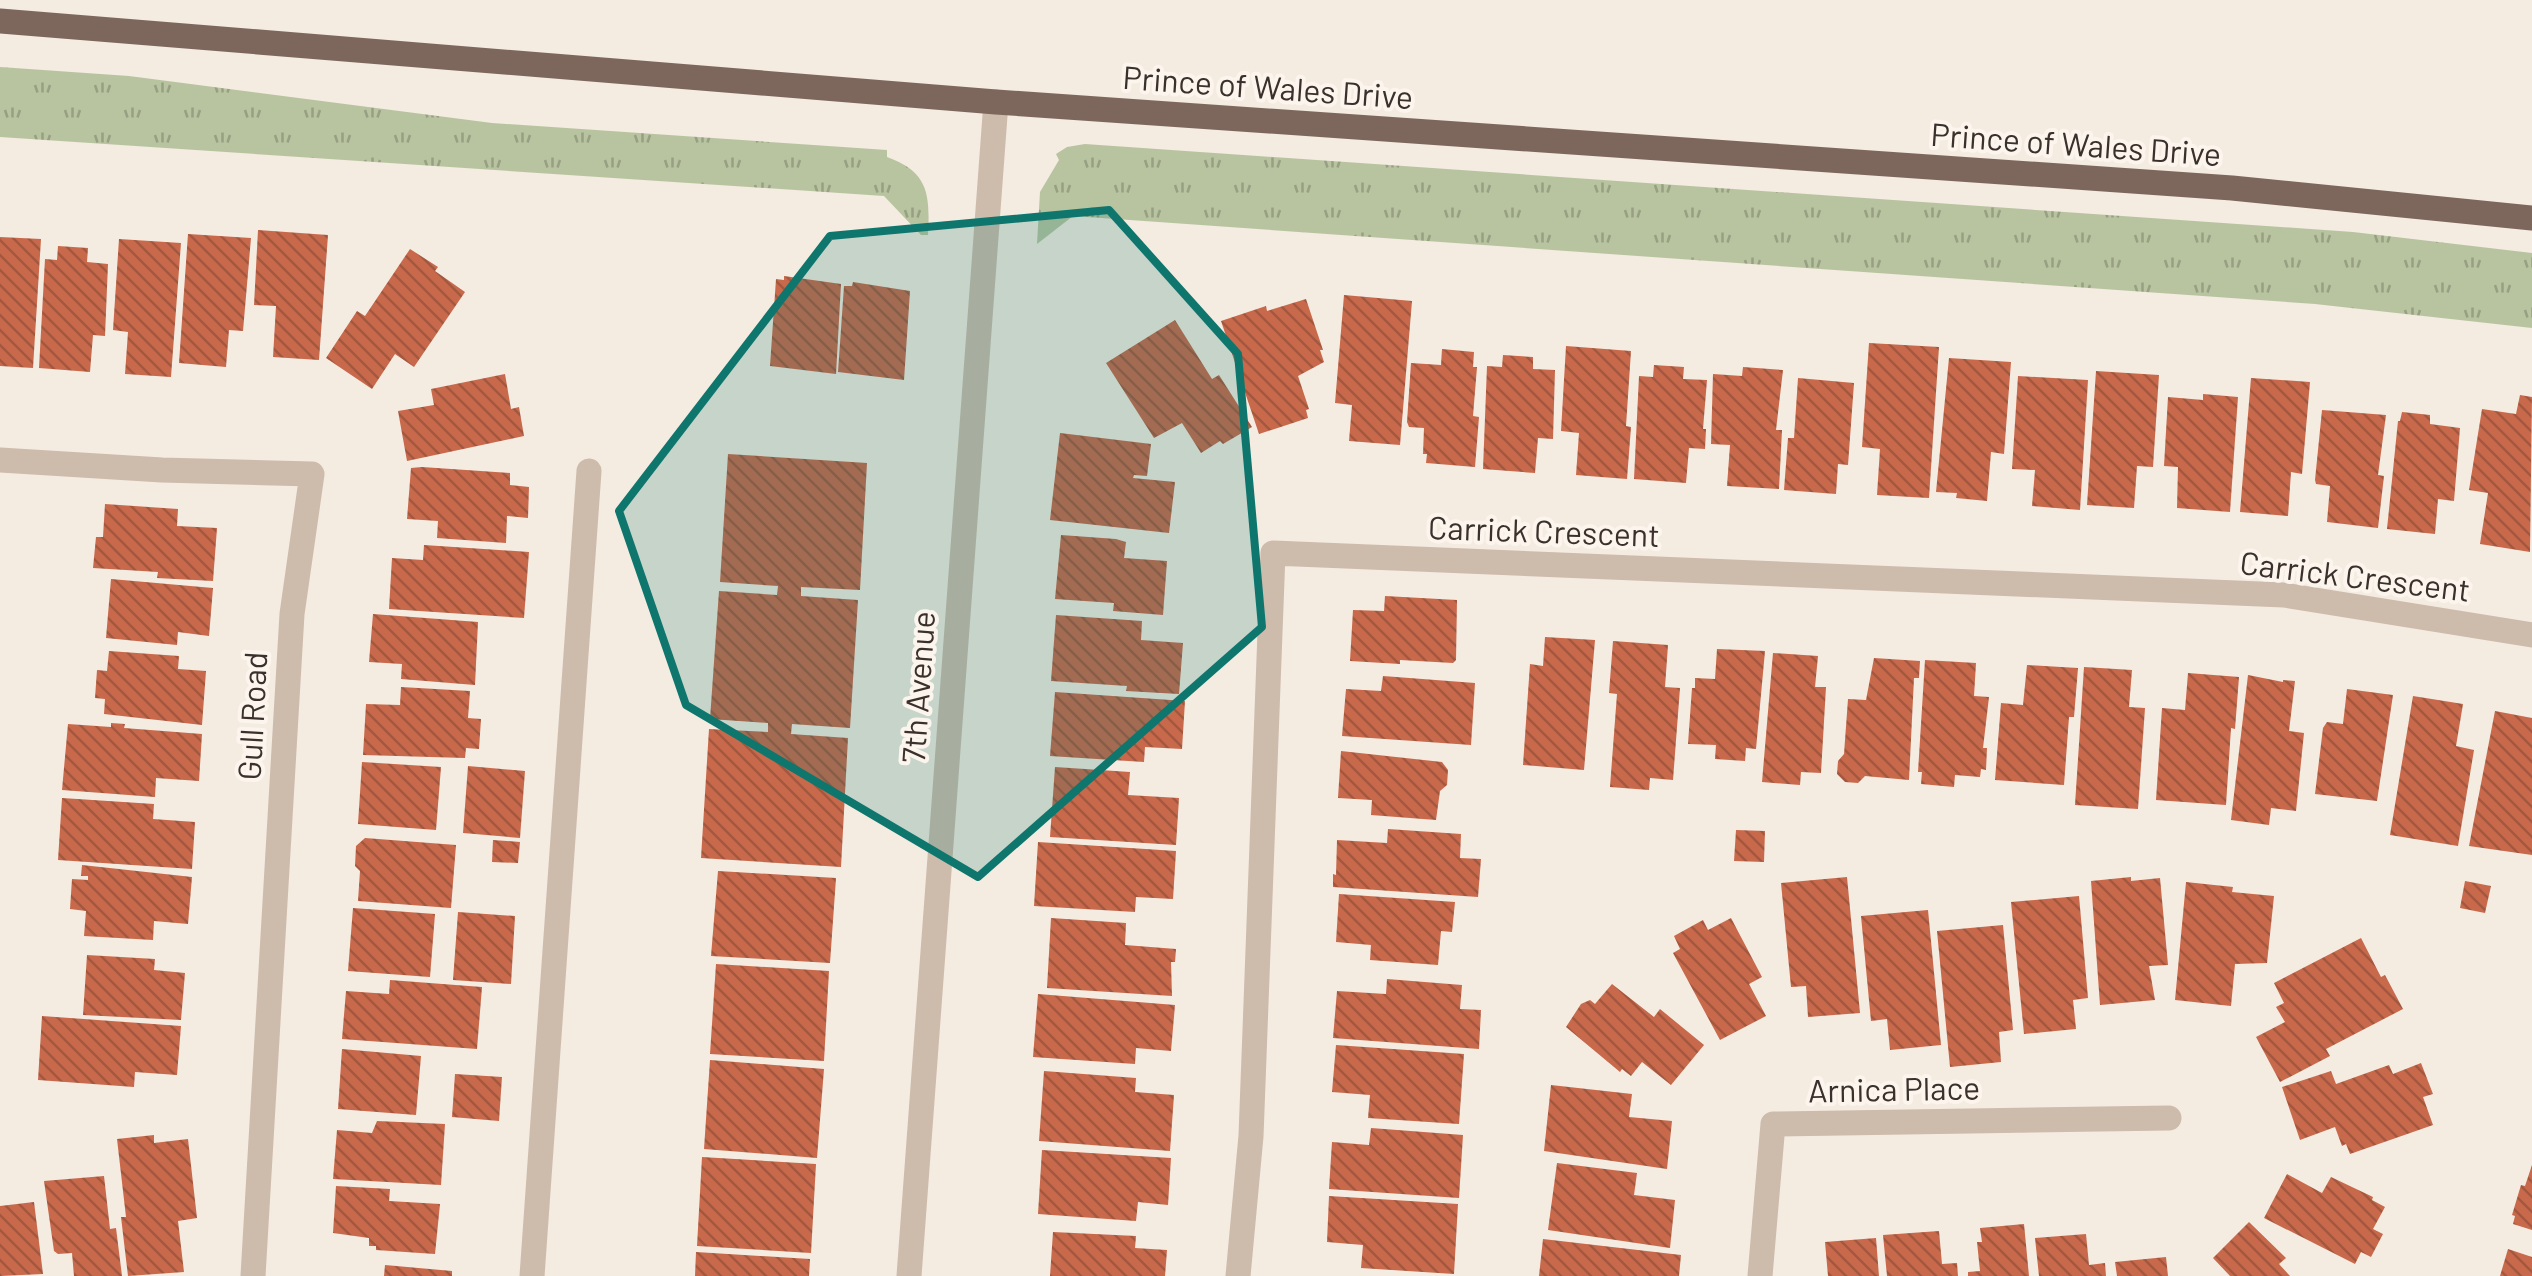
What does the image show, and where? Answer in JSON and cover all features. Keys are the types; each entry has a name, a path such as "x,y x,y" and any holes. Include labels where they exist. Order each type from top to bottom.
{"main road":[{"name":"Prince of Wales Drive","path":"0,21 996,102 2232,188 2532,218"}],"street":[{"name":"7th Avenue","path":"909,1276 996,102"},
{"name":"Gull Road","path":"0,460 312,474 292,614 253,1276"},
{"path":"532,1276 589,472"},
{"name":"Carrick Crescent","path":"1238,1276 1251,1136 1273,553 2284,595 2532,635"},
{"name":"Arnica Place","path":"1760,1276 1774,1124 2169,1118"}],"highlighted area":[{"path":"1109,210 1238,354 1262,627 978,877 686,705 619,511 830,236"}],"green space":[{"path":"0,67 129,76 492,123 887,150 887,157 911,170 924,187 928,235 921,235 884,196 0,137"},
{"path":"1085,144 2353,232 2532,253 2532,328 2315,304 1073,216 1037,244 1040,192 1059,160 1056,154 1067,147"}],"building":[{"path":"258,230 328,235 319,360 273,357 276,306 254,305"},
{"path":"188,234 251,238 243,331 229,330 226,367 179,363"},
{"path":"0,237 41,239 33,368 0,366"},
{"path":"119,239 181,243 171,377 125,374 128,332 113,330"},
{"path":"58,246 88,248 87,262 108,264 105,336 93,335 90,372 39,368 45,259 57,260"},
{"path":"410,249 438,267 435,271 465,292 414,367 395,354 372,389 326,358 357,311 365,316"},
{"path":"784,276 841,284 836,374 770,366 776,279 784,280"},
{"path":"853,282 910,291 904,380 838,372 844,286 852,286"},
{"path":"1344,295 1412,301 1400,445 1349,441 1352,405 1335,403"},
{"path":"1306,299 1324,362 1298,376 1309,409 1308,418 1259,434 1221,321 1266,306 1267,311"},
{"path":"1175,320 1212,379 1219,375 1252,427 1201,453 1182,423 1154,438 1106,363"},
{"path":"1869,343 1939,347 1929,498 1877,495 1880,449 1862,447"},
{"path":"1566,346 1631,351 1627,479 1576,475 1579,433 1561,431"},
{"path":"1442,349 1474,352 1473,367 1477,367 1473,416 1479,417 1475,467 1426,463 1424,428 1409,427 1407,422 1411,363 1441,365"},
{"path":"1503,355 1533,357 1533,369 1555,370 1553,439 1538,438 1535,473 1483,469 1487,366 1502,367"},
{"path":"1949,358 2011,362 2004,454 1991,452 1987,501 1936,492"},
{"path":"1654,365 1684,367 1683,379 1707,380 1705,449 1689,448 1686,483 1634,479 1639,376 1653,377"},
{"path":"1743,367 1783,370 1776,430 1782,430 1779,489 1727,486 1730,445 1711,444 1713,374 1742,376"},
{"path":"2096,371 2159,375 2153,467 2137,466 2134,508 2087,505"},
{"path":"505,374 511,409 519,407 524,436 407,461 398,411 434,405 431,389"},
{"path":"2018,376 2088,380 2080,510 2032,506 2035,470 2012,469"},
{"path":"1798,378 1854,383 1848,465 1838,464 1836,494 1784,490 1788,438 1794,438"},
{"path":"2251,378 2310,382 2302,474 2291,472 2288,516 2240,512"},
{"path":"2203,394 2238,397 2230,512 2177,508 2178,467 2164,466 2168,397 2203,400"},
{"path":"2520,395 2532,397 2530,552 2480,544 2488,493 2469,490 2482,409 2516,414"},
{"path":"2322,410 2386,415 2378,475 2384,476 2378,528 2327,522 2330,486 2316,484 2315,480"},
{"path":"2402,412 2430,415 2430,424 2460,428 2454,501 2438,499 2435,534 2387,529"},
{"path":"1060,433 1151,444 1147,476 1133,478 1175,482 1169,533 1050,520"},
{"path":"728,454 867,463 860,590 801,587 801,596 858,600 850,728 792,724 791,734 848,738 841,867 701,858 709,729 768,732 768,723 710,719 719,591 777,595 778,586 720,582"},
{"path":"411,468 510,473 510,485 529,487 528,518 507,516 506,543 437,538 438,521 407,519"},
{"path":"105,504 178,509 177,526 217,528 213,581 157,578 158,572 93,568 96,537 103,537"},
{"path":"1061,535 1116,539 1126,542 1124,558 1167,561 1163,615 1113,611 1114,603 1055,599"},
{"path":"424,545 529,552 524,618 389,609 392,558 423,560"},
{"path":"111,579 213,588 209,636 178,632 177,645 106,638"},
{"path":"1385,596 1457,600 1456,660 1400,660 1400,664 1350,661 1353,610 1384,611"},
{"path":"373,614 478,622 475,685 401,679 402,664 369,662"},
{"path":"1056,615 1142,621 1141,640 1183,643 1179,694 1051,681"},
{"path":"1545,637 1595,640 1584,770 1523,765 1530,664 1543,666"},
{"path":"1613,641 1668,645 1665,687 1680,688 1673,780 1650,778 1649,790 1610,787 1617,694 1609,693"},
{"path":"1717,649 1765,651 1756,749 1746,748 1745,761 1715,759 1716,745 1688,744 1695,678 1715,679"},
{"path":"109,651 179,656 178,669 206,671 202,725 104,714 105,699 95,698 97,670 107,671"},
{"path":"1773,653 1818,656 1815,687 1826,687 1821,773 1801,772 1800,785 1762,782"},
{"path":"1874,658 1920,661 1919,678 1914,678 1909,780 1865,776 1858,783 1845,782 1837,774 1838,761 1844,754 1848,699 1866,700"},
{"path":"1925,660 1976,663 1974,696 1989,697 1983,748 1987,748 1986,770 1981,769 1980,777 1955,775 1954,787 1921,784 1922,772 1918,772"},
{"path":"2027,665 2078,668 2074,717 2069,717 2064,785 1995,780 2001,703 2023,705"},
{"path":"2084,667 2132,670 2129,707 2145,708 2138,809 2075,805"},
{"path":"2188,673 2239,677 2226,805 2156,800 2162,708 2185,710"},
{"path":"2248,675 2295,681 2289,731 2304,733 2296,811 2271,808 2269,825 2231,820"},
{"path":"1383,676 1475,683 1471,745 1342,736 1346,689 1381,691"},
{"path":"401,687 470,691 468,718 481,719 479,749 466,748 465,758 363,755 366,704 400,705"},
{"path":"2347,689 2393,695 2377,801 2315,794 2323,728 2327,722 2343,724"},
{"path":"1055,692 1185,701 1182,749 1145,747 1144,762 1050,756"},
{"path":"2413,696 2463,704 2456,746 2474,750 2458,846 2390,835"},
{"path":"2495,711 2532,718 2532,855 2469,846"},
{"path":"111,723 125,724 124,728 202,734 199,781 156,778 155,797 62,790 68,724 111,727"},
{"path":"1341,751 1442,762 1448,770 1447,785 1440,791 1436,820 1371,815 1372,800 1338,798"},
{"path":"362,762 441,767 436,830 358,824"},
{"path":"468,766 525,771 520,838 463,833"},
{"path":"1055,767 1130,772 1128,795 1179,798 1176,845 1050,837"},
{"path":"62,798 154,804 153,819 195,822 192,869 58,860"},
{"path":"1388,829 1461,834 1460,858 1481,859 1478,897 1333,887 1337,840 1387,843"},
{"path":"1736,830 1765,831 1764,862 1734,861"},
{"path":"365,838 456,845 451,908 358,901 360,871 355,866 356,846"},
{"path":"493,840 520,842 518,863 492,862"},
{"path":"1038,842 1176,851 1173,899 1136,897 1135,912 1034,906"},
{"path":"82,865 192,877 188,924 154,921 153,940 84,936 86,911 70,909 72,879 88,880 88,876 81,876"},
{"path":"718,871 836,878 830,963 711,956"},
{"path":"1847,877 1860,1013 1808,1017 1806,986 1791,987 1781,883"},
{"path":"2131,877 2131,881 2160,878 2168,965 2149,966 2155,1000 2100,1005 2091,881"},
{"path":"2465,881 2491,886 2485,913 2460,908"},
{"path":"2186,882 2274,896 2267,963 2235,964 2231,1006 2175,1000"},
{"path":"1339,894 1455,902 1452,932 1441,931 1438,965 1370,960 1371,945 1336,942"},
{"path":"2079,896 2088,998 2073,1000 2076,1029 2024,1034 2011,902"},
{"path":"353,908 435,914 430,977 348,971"},
{"path":"1928,910 1941,1045 1890,1050 1887,1019 1871,1021 1861,916"},
{"path":"458,912 515,916 511,984 453,980"},
{"path":"1051,918 1126,923 1125,945 1176,949 1175,962 1171,962 1172,996 1047,988"},
{"path":"1731,918 1762,977 1749,984 1766,1016 1720,1040 1673,953 1680,949 1674,936 1703,920 1708,930"},
{"path":"2003,925 2013,1030 1999,1032 2001,1062 1950,1067 1937,931"},
{"path":"2361,938 2403,1009 2326,1049 2330,1056 2280,1082 2256,1037 2285,1022 2276,1007 2284,1003 2274,983"},
{"path":"87,955 155,959 154,970 185,973 181,1020 83,1015"},
{"path":"716,964 829,971 824,1061 710,1054"},
{"path":"1387,979 1462,985 1460,1009 1481,1010 1479,1049 1333,1038 1337,991 1386,994"},
{"path":"390,980 482,987 477,1049 342,1039 346,991 389,994"},
{"path":"1612,984 1654,1017 1660,1009 1704,1045 1671,1085 1642,1062 1631,1076 1622,1069 1620,1072 1566,1027 1581,1004 1590,1000 1595,1004"},
{"path":"1038,994 1175,1005 1171,1051 1136,1048 1135,1064 1033,1057"},
{"path":"42,1016 181,1026 177,1075 135,1072 134,1087 38,1080"},
{"path":"1336,1045 1464,1054 1459,1124 1368,1118 1370,1095 1332,1092"},
{"path":"342,1049 421,1056 416,1115 338,1109"},
{"path":"710,1060 824,1069 817,1158 704,1149"},
{"path":"2421,1063 2433,1094 2423,1097 2433,1125 2350,1154 2346,1144 2342,1146 2335,1127 2300,1140 2282,1087 2331,1071 2336,1084 2389,1065 2393,1074"},
{"path":"1044,1071 1136,1078 1135,1092 1174,1095 1170,1151 1039,1141"},
{"path":"455,1074 502,1077 499,1121 452,1117"},
{"path":"1551,1085 1632,1094 1629,1117 1672,1121 1667,1169 1544,1151"},
{"path":"377,1121 445,1124 441,1185 333,1179 337,1130 372,1133"},
{"path":"1371,1128 1463,1135 1459,1198 1329,1189 1332,1142 1369,1145"},
{"path":"154,1135 154,1143 188,1139 197,1218 178,1221 184,1272 128,1276 117,1139"},
{"path":"1042,1150 1171,1158 1168,1205 1138,1202 1136,1221 1038,1214"},
{"path":"702,1157 816,1164 811,1253 697,1246"},
{"path":"1557,1163 1637,1173 1634,1195 1675,1200 1670,1248 1548,1230"},
{"path":"2532,1165 2532,1230 2513,1224 2512,1215"},
{"path":"2287,1174 2322,1193 2331,1177 2385,1207 2373,1229 2383,1234 2371,1257 2361,1252 2355,1264 2264,1218"},
{"path":"104,1176 110,1229 116,1228 122,1276 74,1276 72,1253 54,1251 44,1181"},
{"path":"336,1186 390,1189 389,1201 440,1204 435,1254 376,1250 376,1246 369,1246 369,1238 333,1233"},
{"path":"1329,1196 1458,1204 1454,1274 1361,1268 1363,1245 1327,1242"},
{"path":"34,1202 43,1274 0,1276 0,1206"},
{"path":"2249,1222 2286,1258 2279,1264 2290,1276 2230,1276 2213,1258"},
{"path":"2024,1224 2029,1276 1968,1276 1968,1272 1980,1271 1980,1228"},
{"path":"1939,1231 1942,1264 1957,1263 1958,1276 1887,1276 1883,1235"},
{"path":"1053,1232 1136,1236 1135,1248 1167,1250 1165,1276 1050,1276"},
{"path":"2086,1234 2089,1265 2105,1263 2106,1276 2039,1276 2035,1238"},
{"path":"1876,1238 1879,1276 1828,1276 1825,1242"},
{"path":"1543,1239 1681,1255 1679,1276 1539,1276"},
{"path":"2508,1249 2532,1257 2532,1276 2500,1276"},
{"path":"696,1252 810,1259 809,1276 695,1276"},
{"path":"2166,1257 2168,1276 2117,1276 2115,1262"},
{"path":"385,1265 452,1271 452,1276 384,1276"}]}
